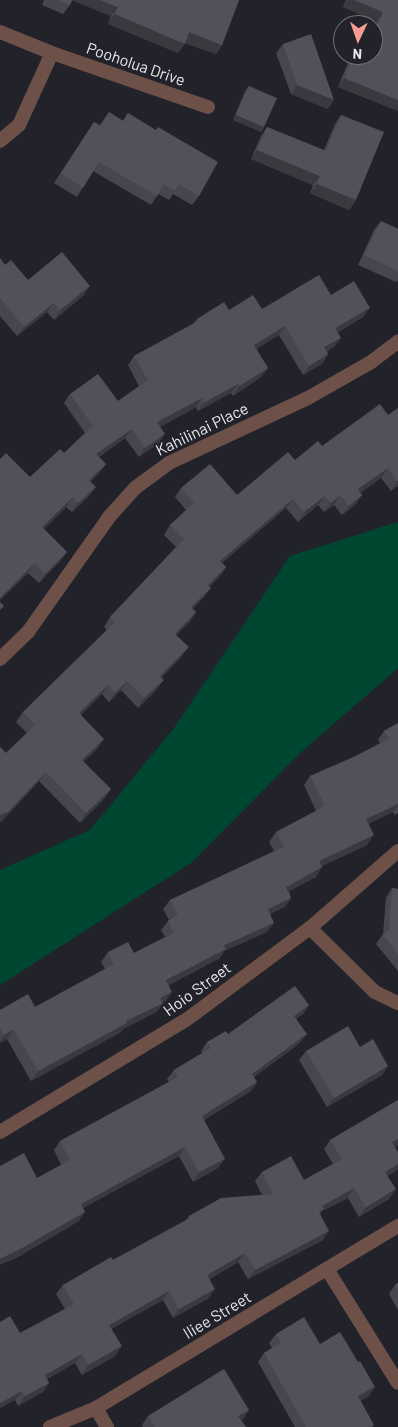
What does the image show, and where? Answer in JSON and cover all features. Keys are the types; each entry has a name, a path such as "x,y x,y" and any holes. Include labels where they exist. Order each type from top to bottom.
{"street":[{"name":"Pooholua Drive","path":"0,32 52,53 208,107"},
{"path":"0,141 19,126 52,53"},
{"name":"Kahilinai Place","path":"0,659 28,632 109,517 135,488 169,463 308,398 371,362 398,342"},
{"name":"Hoio Street","path":"0,1132 186,1020 310,928 398,851"},
{"path":"310,928 374,992 398,1003"},
{"name":"Iliee Street","path":"50,1427 96,1408 398,1226"},
{"path":"327,1269 398,1382"},
{"path":"96,1408 107,1427"}],"green space":[{"path":"398,522 398,668 298,755 191,863 0,985 0,870 90,830 174,728 290,556"}],"building":[{"path":"59,0 72,0 70,5"},
{"path":"100,0 239,0 222,45 189,32 185,44 115,14 118,7"},
{"path":"354,0 398,0 398,100 344,78 350,65 383,65 383,12"},
{"path":"311,34 334,100 297,85 283,44"},
{"path":"249,86 277,98 264,127 236,115"},
{"path":"109,112 123,121 128,113 156,130 158,127 218,162 199,196 179,184 175,191 164,184 157,196 99,162 83,188 61,173 94,122 100,126"},
{"path":"341,115 384,132 356,200 317,184 320,176 257,150 267,127 326,151"},
{"path":"381,221 398,229 398,271 364,255"},
{"path":"62,252 90,286 60,310 54,303 24,327 0,298 0,258 5,265 11,260 28,280"},
{"path":"319,275 331,295 354,281 370,308 335,328 341,338 324,347 328,354 309,366 285,326 254,345 268,368 239,386 238,384 205,402 202,398 157,422 165,434 145,448 132,429 96,454 106,464 89,480 96,487 78,503 73,497 42,527 67,552 45,574 35,563 0,598 0,459 6,453 30,477 60,449 64,453 93,426 70,394 98,374 118,401 148,380 134,356 198,321 197,319 224,302 229,310 253,295 262,309"},
{"path":"380,404 388,415 398,408 398,481 388,468 358,489 362,495 349,506 340,495 331,503 325,496 304,512 293,499 220,561 226,567 208,585 211,588 191,607 196,612 175,634 189,647 160,676 164,680 144,698 127,681 115,693 108,685 79,713 104,739 82,760 111,789 86,813 46,772 8,812 0,815 0,747 6,753 35,725 23,712 115,622 110,617 184,539 170,525 194,503 181,488 210,464 237,495 288,452 295,460 318,441 322,446"},
{"path":"0,602 4,606 0,610"},
{"path":"398,723 398,804 366,819 374,835 319,861 322,867 286,887 291,898 268,909 274,923 224,945 226,949 166,980 172,992 160,998 163,1003 126,1021 127,1023 38,1071 14,1029 4,1035 0,1028 0,1010 28,994 35,1007 114,964 108,952 128,942 134,953 174,933 168,921 178,915 170,900 284,847 276,832 325,806 310,776 389,739 384,731"},
{"path":"392,888 398,889 398,954 383,935 389,930"},
{"path":"295,986 309,1005 294,1016 307,1034 252,1074 257,1082 202,1116 225,1159 199,1172 185,1147 81,1204 85,1212 0,1259 0,1166 24,1153 37,1178 70,1160 60,1141 178,1077 174,1070 211,1048 207,1042 226,1031 228,1034"},
{"path":"348,1026 360,1047 373,1039 388,1066 334,1098 306,1051"},
{"path":"398,1100 398,1139 392,1142 398,1152 398,1164 385,1172 396,1189 366,1207 354,1188 322,1206 324,1209 319,1212 329,1231 255,1270 245,1253 207,1275 215,1289 179,1309 169,1291 109,1325 122,1346 88,1365 82,1354 45,1375 49,1383 25,1396 22,1391 0,1403 0,1322 10,1316 20,1333 74,1304 63,1285 111,1257 113,1260 190,1218 189,1216 221,1198 273,1194 262,1172 291,1156 304,1180 342,1159 330,1140"},
{"path":"304,1317 320,1344 340,1332 358,1362 360,1361 375,1387 358,1396 374,1425 371,1427 306,1427 264,1353 281,1343 276,1334"},
{"path":"224,1369 249,1410 238,1416 246,1427 155,1427 148,1416"}]}
